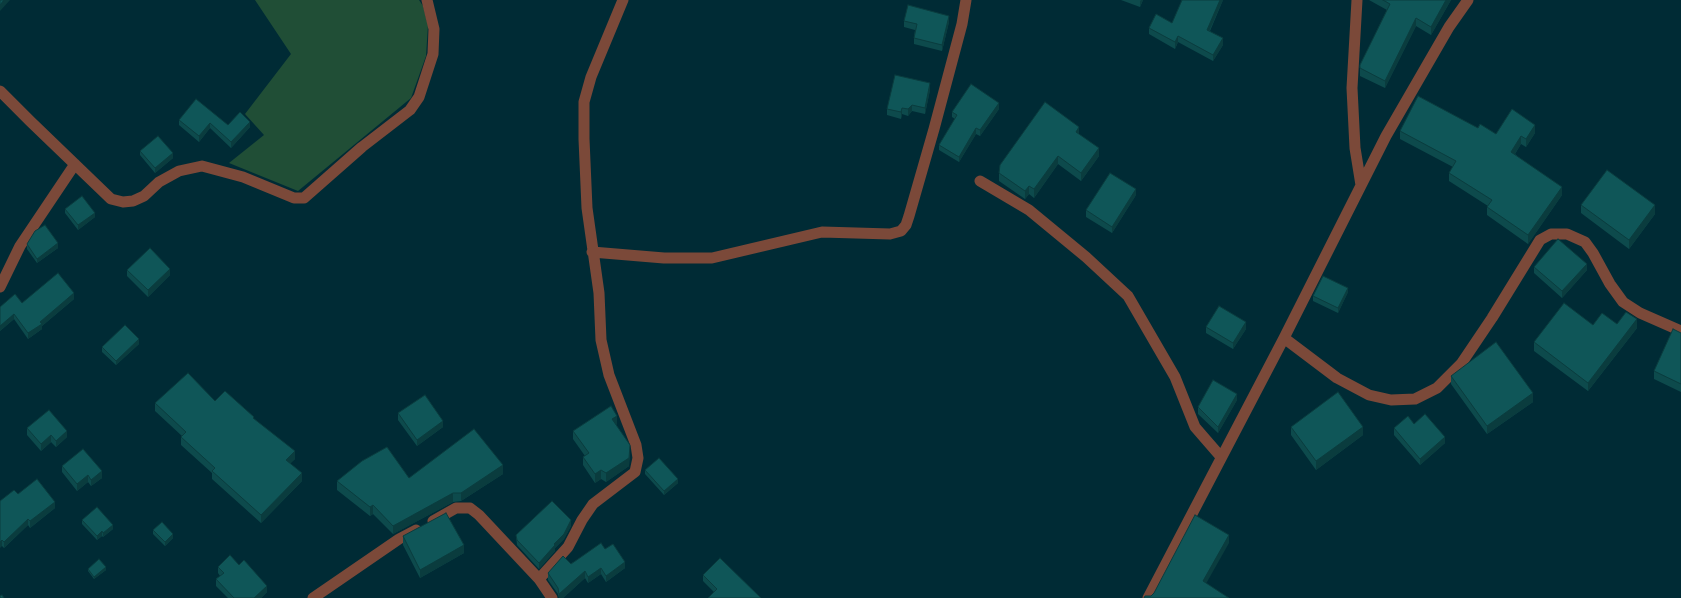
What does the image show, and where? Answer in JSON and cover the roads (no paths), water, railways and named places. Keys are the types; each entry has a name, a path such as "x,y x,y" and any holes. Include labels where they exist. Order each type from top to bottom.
{"street":[{"path":"0,91 111,199 123,202 133,201 144,196 159,182 178,171 202,166 243,177 294,198 304,198 362,147 410,110 419,97 433,54 434,29 427,0"},
{"path":"539,579 568,547 582,520 593,504 635,472 638,458 636,445 609,376 601,340 599,293 587,208 584,102 591,77 623,0"},
{"path":"592,252 664,258 712,258 822,232 890,234 901,231 906,225 909,216 934,129 962,24 966,0"},
{"path":"1358,0 1352,88 1355,148 1361,185"},
{"path":"1148,598 1284,338 1386,136 1449,28 1468,0"},
{"path":"0,287 20,246 75,164"},
{"path":"980,181 1028,210 1086,257 1128,296 1174,377 1195,427 1221,457"},
{"path":"1284,338 1337,378 1369,396 1391,400 1415,399 1437,388 1461,364 1492,318 1540,240 1551,234 1567,234 1585,242 1593,253 1610,284 1623,302 1640,313 1681,331"},
{"path":"313,598 399,539 456,508 470,508 479,515 539,579 552,598"}]}
